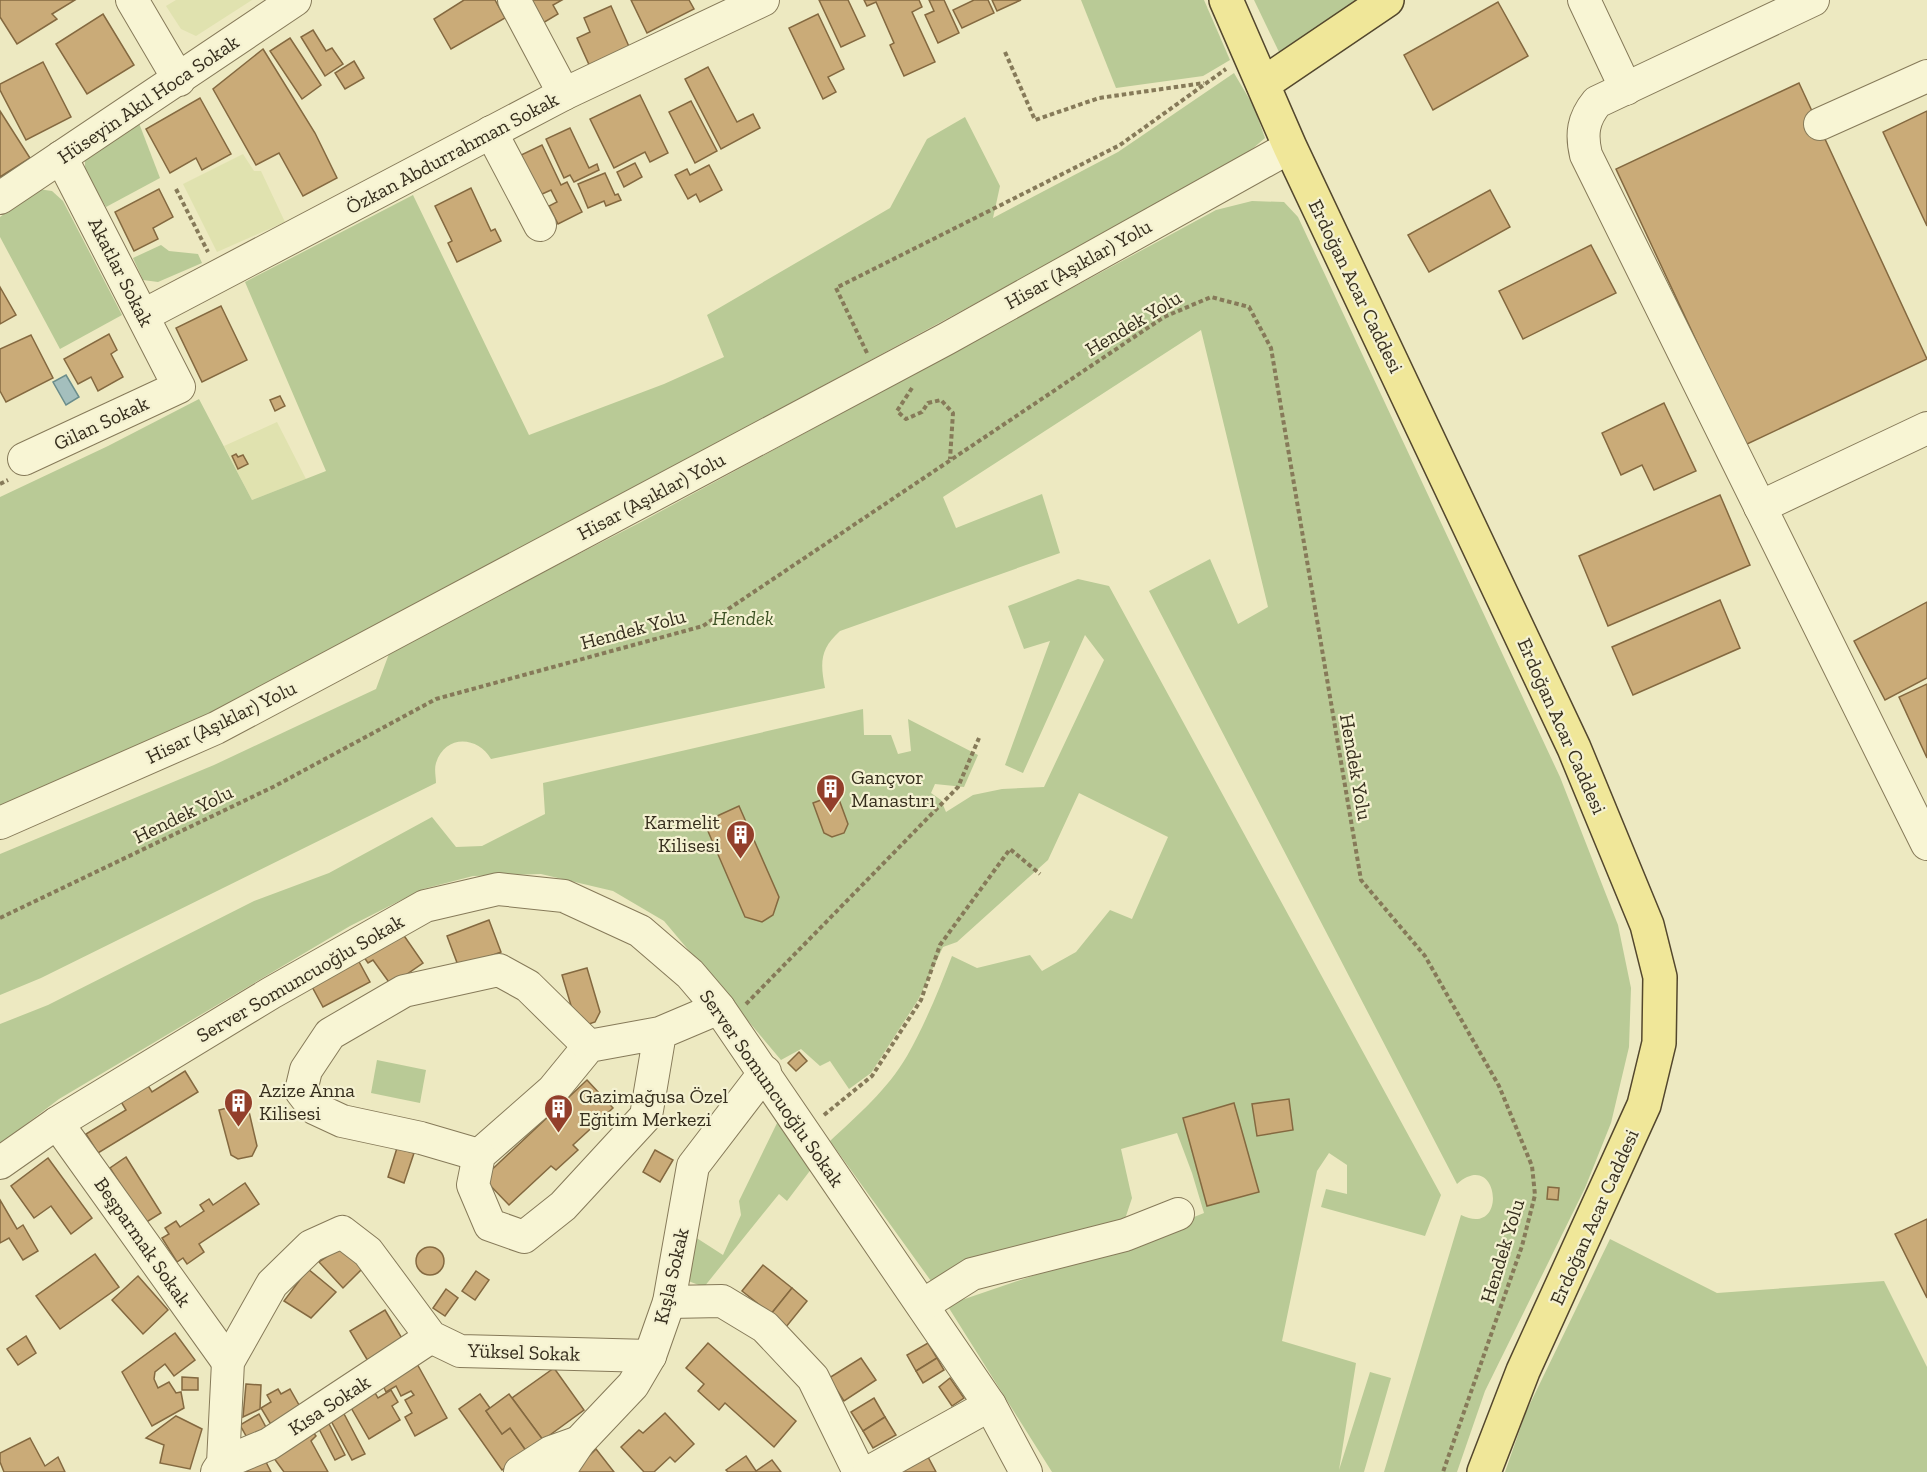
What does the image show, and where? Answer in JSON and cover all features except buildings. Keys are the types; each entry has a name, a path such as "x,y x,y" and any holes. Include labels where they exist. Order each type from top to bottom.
{"main road":[{"name":"Erdoğan Acar Caddesi","path":"1226,0 1290,147 1574,748 1647,924 1660,977 1659,1043 1644,1105 1523,1371 1484,1472"},
{"path":"1263,84 1387,0"}],"street":[{"path":"132,0 179,80"},
{"name":"Hüseyin Akıl Hoca Sokak","path":"0,198 295,0"},
{"path":"514,0 564,94"},
{"name":"Özkan Abdurrahman Sokak","path":"144,315 564,94 764,0"},
{"path":"1584,0 1626,89"},
{"path":"1813,0 1597,102 1588,112 1582,139 1586,155 1927,844"},
{"path":"1820,124 1927,76"},
{"path":"491,132 540,225"},
{"name":"Hisar (Aşıklar) Yolu","path":"0,824 216,728 877,376 1290,147"},
{"name":"Akatlar Sokak","path":"61,157 179,387"},
{"name":"Gilan Sokak","path":"24,459 179,387"},
{"path":"1760,507 1927,428"},
{"name":"Server Somuncuoğlu Sokak","path":"0,1163 57,1122 271,993 425,906 498,889 564,896 640,931 690,974 724,1015 990,1405 1026,1472"},
{"path":"479,1155 421,1138 342,1121 314,1108 301,1091 306,1070 330,1034 404,991 499,970 528,986 589,1046"},
{"path":"660,1033 646,1116 562,1206 524,1237 490,1225 473,1185 479,1155 553,1090 589,1046 660,1033 724,1015"},
{"name":"Kışla Sokak","path":"559,1472 579,1442 633,1385 650,1356 669,1302 693,1166 765,1072"},
{"name":"Beşparmak Sokak","path":"57,1122 228,1362"},
{"path":"923,1305 972,1274 1125,1235 1178,1214"},
{"name":"Yüksel Sokak","path":"228,1362 272,1284 311,1246 342,1232 368,1252 431,1337 460,1351 650,1356"},
{"path":"669,1302 722,1301 765,1327 813,1378 859,1472"},
{"name":"Kısa Sokak","path":"220,1467 269,1444 431,1337"},
{"path":"220,1467 228,1362"},
{"path":"869,1472 990,1405"},
{"path":"520,1472 551,1452 579,1442"}],"path":[{"path":"1005,52 1035,120 1099,98 1206,83"},
{"path":"877,376 836,288 1120,145 1249,52"},
{"path":"176,189 219,275"},
{"name":"Hendek Yolu","path":"0,918 275,786 435,699 703,626 1164,317 1211,297 1249,307 1271,348 1360,880 1425,956 1499,1086 1532,1166 1535,1195 1522,1246 1443,1472"},
{"path":"913,387 897,411 906,419 922,412 928,402 941,400 953,413 950,460"},
{"path":"724,1015 958,787 980,738"},
{"path":"805,1131 872,1076 921,1000 940,945 1010,849 1040,874"}],"green space":[{"path":"176,0 252,0 196,36 181,29 166,6"},
{"path":"1081,0 1204,0 1230,60 1203,76 1116,88"},
{"path":"1254,0 1357,0 1279,52"},
{"path":"1234,73 1254,107 1265,138 1237,162 212,716 0,810 0,497 108,446 199,399 252,500 326,471 245,282 413,195 529,435 664,384 724,357 707,315 890,208 927,139 965,117 1000,186 993,218 1118,152"},
{"path":"137,118 160,178 106,207 85,171 85,158"},
{"path":"243,154 254,171 261,171 285,222 217,252 183,184"},
{"path":"38,189 52,191 63,201 122,315 60,349 0,237 0,217"},
{"name":"Hendek","path":"1252,201 1284,202 1298,217 1560,777 1618,925 1631,988 1629,1047 1611,1123 1585,1188 1485,1391 1457,1472 1384,1472 1461,1215 1476,1219 1487,1215 1492,1206 1493,1195 1489,1184 1482,1177 1471,1176 1457,1184 1149,591 1210,559 1238,624 1268,607 1201,330 943,497 956,528 1042,494 1060,553 840,631 833,638 823,656 822,671 825,688 491,759 478,746 462,742 454,743 440,754 435,770 436,783 41,978 0,995 0,854 214,765 376,689 390,651 641,522 1216,210"},
{"path":"161,245 169,251 198,254 202,263 158,282 143,280 133,258"},
{"path":"277,422 306,479 252,500 224,446"},
{"path":"1078,579 1109,586 1441,1195 1425,1236 1321,1207 1326,1189 1347,1194 1347,1165 1329,1153 1317,1171 1282,1341 1356,1363 1339,1470 1370,1372 1391,1378 1364,1472 1052,1472 947,1305 1129,1243 1204,1213 1177,1133 1121,1149 1132,1198 1123,1225 931,1281 830,1141 872,1102 907,1056 926,1019 952,956 977,968 1030,955 1042,971 1076,952 1110,910 1132,919 1168,837 1079,793 1048,860 957,942 943,947 918,1000 871,1073 849,1089 830,1061 820,1066 801,1049 781,1060 664,921 613,891 541,874 473,876 423,889 350,926 59,1099 0,1144 0,1024 48,1005 254,901 329,873 432,817 456,847 482,846 545,814 543,783 863,709 864,735 891,735 898,754 911,751 908,719 978,755 964,787 935,784 931,793 941,800 946,812 973,795 1002,789 1044,787 1104,660 1085,635 1023,773 1005,765 1050,641 1024,649 1008,606"},
{"path":"377,1060 426,1070 420,1103 371,1093"},
{"path":"779,1119 812,1168 787,1201 779,1194 704,1287 683,1279 692,1235 723,1255 741,1215 739,1201"},
{"path":"1610,1239 1717,1293 1884,1281 1927,1367 1927,1472 1505,1472 1526,1412"}],"water":[{"path":"66,375 79,397 66,405 53,382"}],"place":[{"name":"Gançvor Manastırı","path":"830,814"},
{"name":"Karmelit Kilisesi","path":"741,860"},
{"name":"Azize Anna Kilisesi","path":"238,1128"},
{"name":"Gazimağusa Özel Eğitim Merkezi","path":"558,1134"}]}
